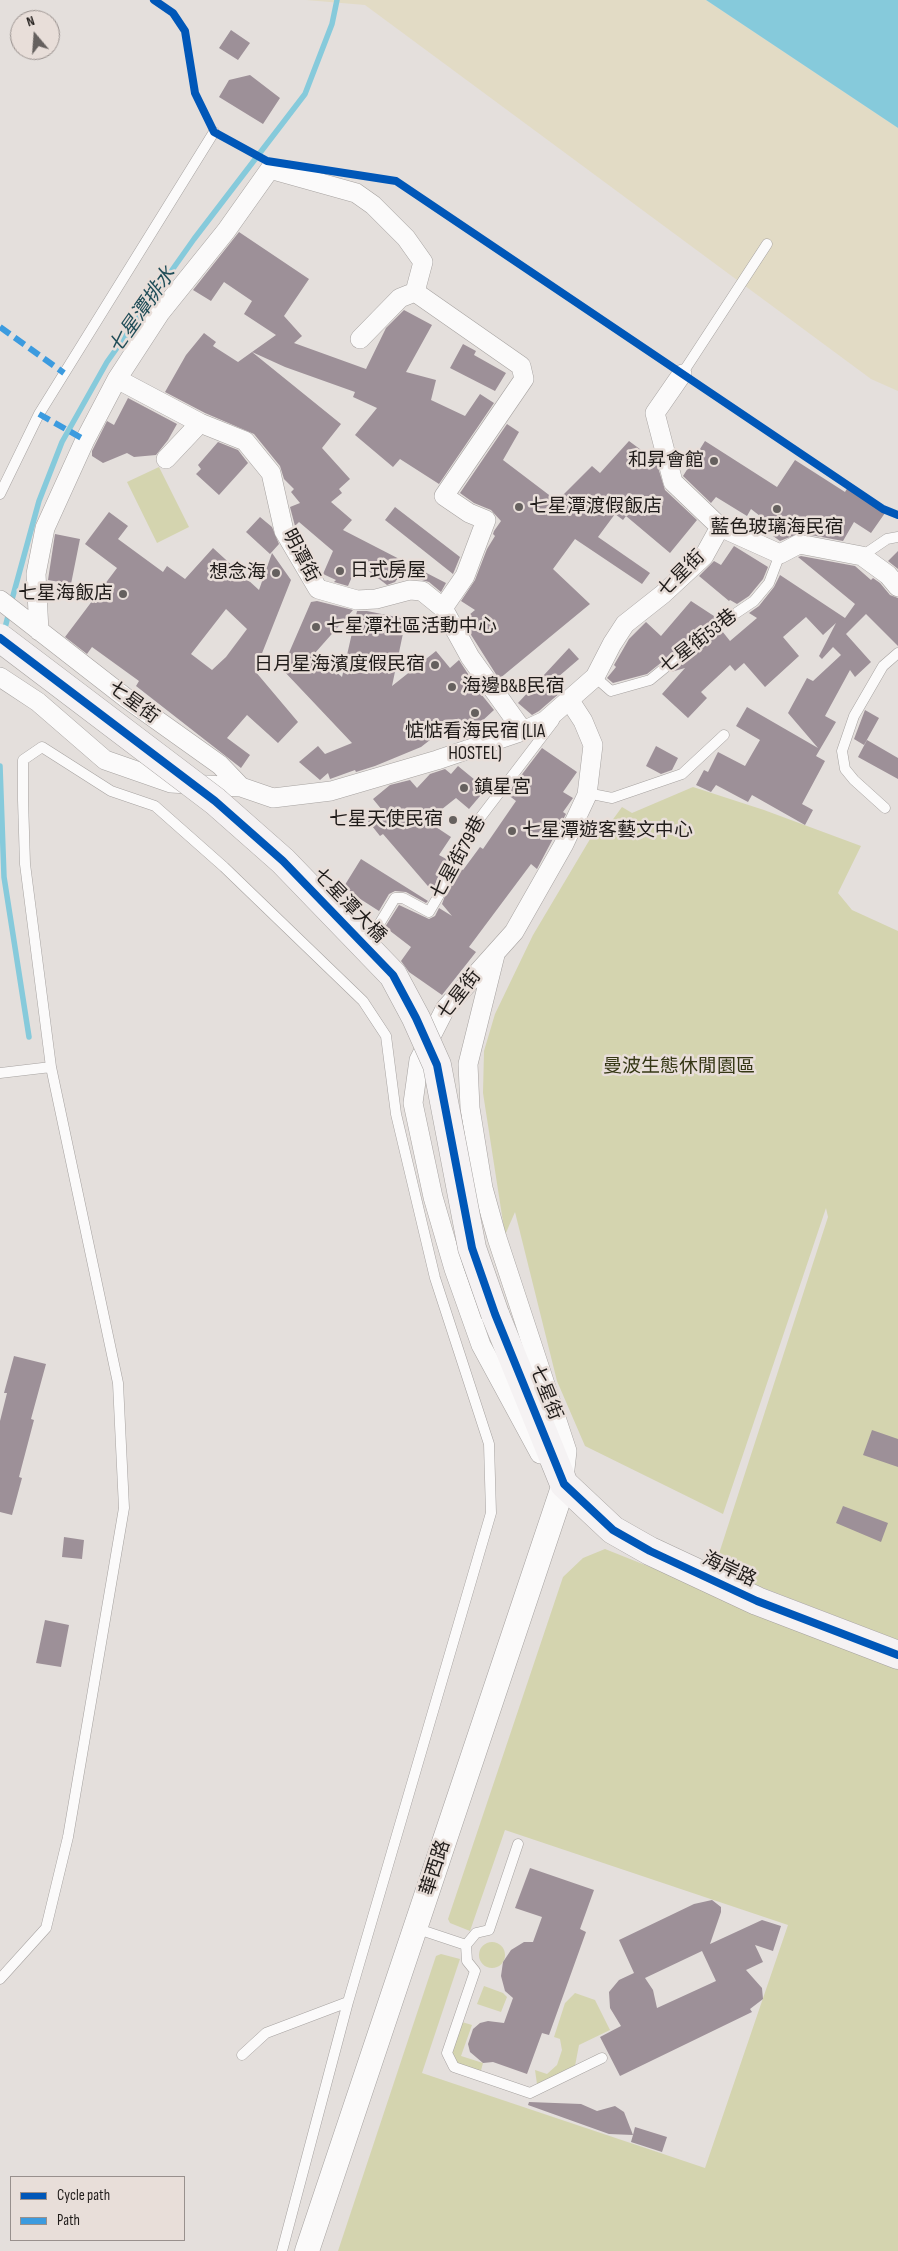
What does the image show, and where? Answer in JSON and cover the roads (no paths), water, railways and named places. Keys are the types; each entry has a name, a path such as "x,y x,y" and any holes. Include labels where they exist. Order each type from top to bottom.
{"main road":[{"name":"七星潭大橋","path":"0,638 215,801 283,861 393,975 416,1018 437,1065 472,1248 495,1314"},
{"name":"七星街","path":"495,1314 564,1484"},
{"name":"海岸路","path":"564,1484 613,1530 650,1551 757,1601 898,1655"}],"street":[{"path":"39,631 36,574 45,528 85,440 117,379 160,313 226,231 270,169 356,193 372,205 406,238 423,262 415,292"},
{"path":"360,339 400,298 415,292"},
{"path":"415,292 521,366 524,380 444,496 469,513 486,520 465,576 443,608"},
{"path":"682,374 655,413 673,482 720,527 780,554 799,544 862,556 888,575 898,587"},
{"name":"明潭街","path":"117,379 200,423 245,441 271,473 284,531 318,589 357,600 376,599 410,590 422,591 443,608 470,657 523,731"},
{"path":"166,459 200,423"},
{"name":"七星街","path":"0,676 38,702 105,760 171,783 241,787 273,798 331,791 523,731 545,721 570,701 595,677 625,624 663,594 704,556 720,527"},
{"name":"七星街","path":"0,600 126,698 220,764 241,787"},
{"name":"七星街","path":"564,1484 545,1464 481,1345 454,1268 433,1197 413,1103 419,1060 445,1009 514,932 564,844 587,793 593,745 583,721 570,701"},
{"name":"七星街","path":"496,952 468,1064 470,1108 483,1188 497,1238 566,1451 564,1484"},
{"name":"華西路","path":"307,2251 564,1484"}],"lane":[{"path":"0,494 39,414 214,132"},
{"path":"682,374 767,244"},
{"path":"862,556 887,539 898,537"},
{"name":"七星街53巷","path":"595,677 611,691 650,680 711,630 754,601 769,584 780,554"},
{"path":"885,808 854,780 845,768 842,751 854,716 883,666 898,653"},
{"name":"七星街79巷","path":"378,926 395,898 403,898 429,912 439,896 443,882 480,818 529,751 570,701"},
{"path":"587,793 612,798 682,774 724,735"},
{"path":"0,1980 46,1928 68,1837 124,1508 118,1383 51,1067 25,864 23,760 42,746 111,791 155,806 224,867 362,1001 386,1036 396,1114 435,1278 489,1444 490,1513 348,2002 282,2251"},
{"path":"0,1073 51,1067"},
{"path":"518,1844 489,1930 476,1933 466,1945 467,1961 475,1971 447,2052 454,2068 530,2093 602,2058"},
{"path":"416,1928 466,1945"},
{"path":"242,2055 266,2034 348,2002"}],"water":[{"path":"706,0 898,0 898,128"}],"waterway":[{"name":"七星潭排水","path":"11,603 39,501 62,442 107,362 194,239 305,94 332,24 337,0"},
{"name":"七星潭排水","path":"4,632 9,612"},
{"name":"七星潭排水","path":"0,766 4,877 29,1037"}],"place":[{"name":"和昇會館","path":"714,461"},
{"name":"七星潭渡假飯店","path":"519,507"},
{"name":"藍色玻璃海民宿","path":"777,509"},
{"name":"日式房屋","path":"340,571"},
{"name":"想念海","path":"276,573"},
{"name":"七星海飯店","path":"123,594"},
{"name":"七星潭社區活動中心","path":"316,627"},
{"name":"日月星海濱度假民宿","path":"435,665"},
{"name":"海邊B&B民宿","path":"452,687"},
{"name":"惦惦看海民宿 (LIA HOSTEL)","path":"475,713"},
{"name":"鎮星宮","path":"464,788"},
{"name":"七星天使民宿","path":"453,820"},
{"name":"七星潭遊客藝文中心","path":"512,831"}],"park label":[{"name":"曼波生態休閒園區","path":"679,1067"}]}
